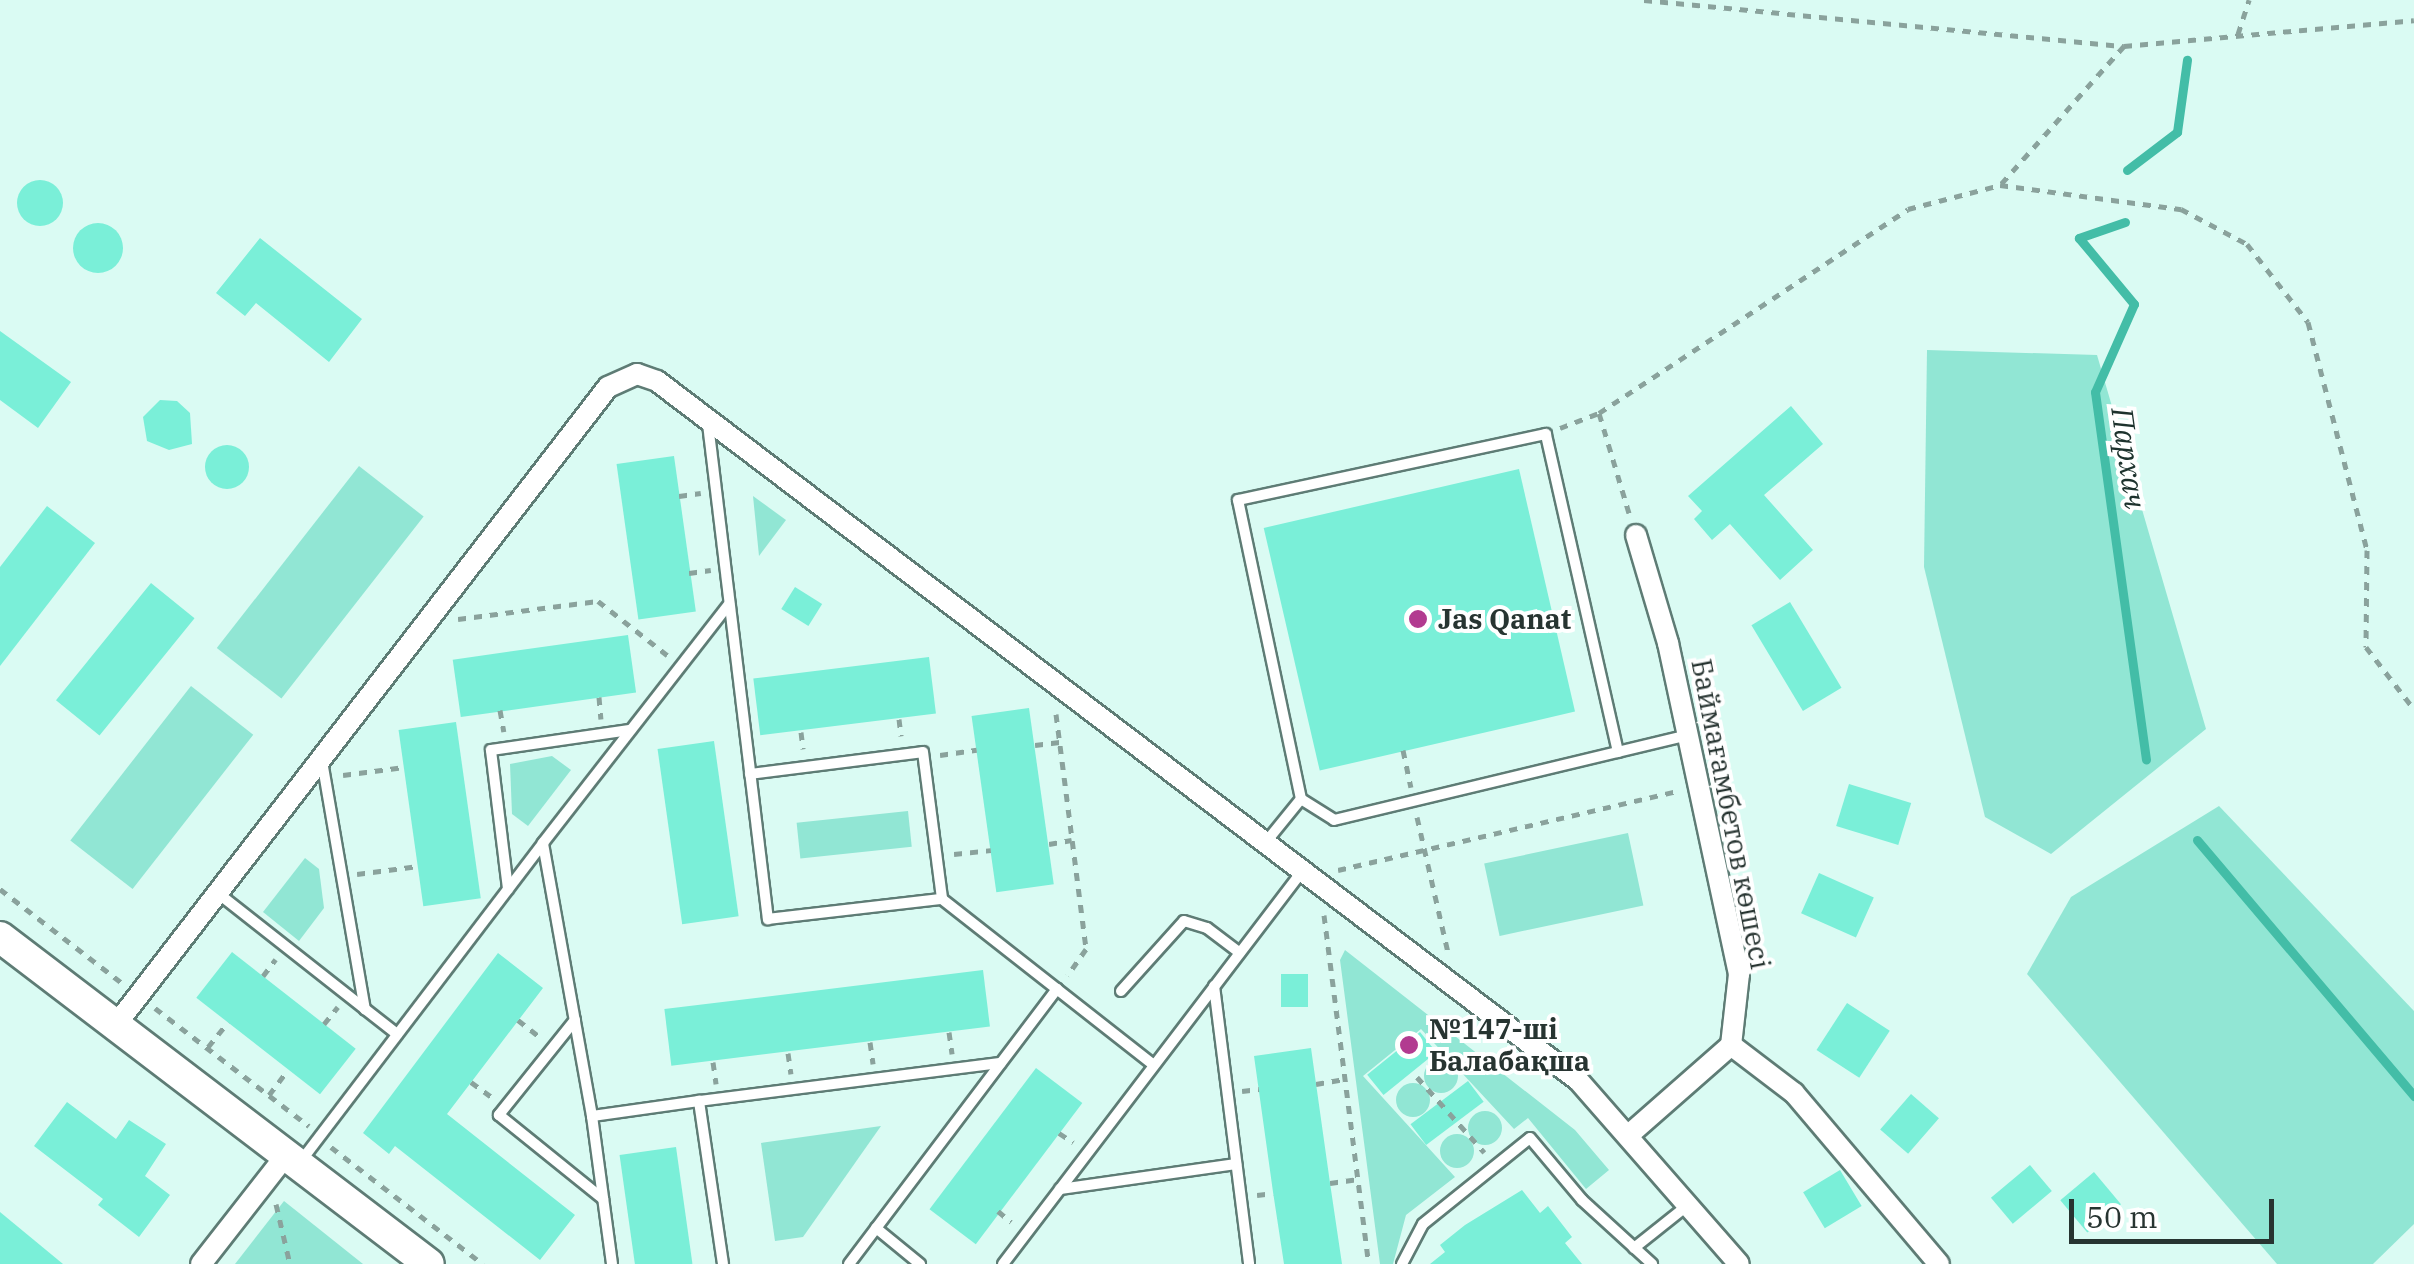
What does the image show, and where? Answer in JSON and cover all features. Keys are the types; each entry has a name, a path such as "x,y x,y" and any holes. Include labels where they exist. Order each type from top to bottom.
{"street":[{"path":"115,1026 324,769 616,380 648,376 1578,1080 1631,1133 1739,1264"},
{"name":"Баймағамбетов көшесі","path":"1636,535 1702,786 1739,974 1731,1045"},
{"path":"0,937 429,1264"},
{"path":"1631,1133 1731,1045 1794,1094 1939,1264"},
{"path":"201,1264 293,1159"}],"lane":[{"path":"707,418 768,920 942,899"},
{"path":"1618,752 1546,434 1238,500 1301,800 1334,820 1690,735"},
{"path":"293,1159 319,1136 730,604"},
{"path":"508,889 491,750 631,730"},
{"path":"750,774 924,757 942,899 1154,1066"},
{"path":"324,769 365,1009"},
{"path":"1266,842 1301,800"},
{"path":"543,844 592,1116 612,1264"},
{"path":"1003,1264 1240,953 1311,876"},
{"path":"220,894 397,1034"},
{"path":"1121,992 1184,921 1207,928 1240,953"},
{"path":"1214,986 1248,1264"},
{"path":"848,1264 1057,990"},
{"path":"574,1020 499,1115 603,1199"},
{"path":"592,1116 1002,1063"},
{"path":"700,1101 723,1264"},
{"path":"1402,1264 1423,1224 1530,1138 1652,1264"},
{"path":"1060,1189 1236,1164"},
{"path":"1634,1248 1689,1204"},
{"path":"876,1228 919,1264"}],"path":[{"path":"1644,0 2124,46 2414,20"},
{"path":"2238,34 2249,0"},
{"path":"2000,184 2124,46"},
{"path":"1546,434 1599,413 1908,209 2000,184 2181,209 2247,244 2308,322 2367,550 2366,646 2414,710"},
{"path":"1599,413 1636,535"},
{"path":"431,622 598,601 681,666"},
{"path":"1052,680 1086,949 1057,990"},
{"path":"1034,745 1060,742"},
{"path":"924,757 977,750"},
{"path":"1403,750 1456,984"},
{"path":"324,769 404,767"},
{"path":"1369,1264 1345,1079 1311,876 1702,786"},
{"path":"1049,844 1072,840"},
{"path":"936,856 991,850"},
{"path":"342,876 418,866"},
{"path":"0,889 483,1264"},
{"path":"518,1020 553,1046"},
{"path":"207,1047 228,1022"},
{"path":"269,1095 288,1070"},
{"path":"1417,1077 1496,1166"},
{"path":"1316,1084 1345,1079"},
{"path":"471,1082 505,1107"},
{"path":"1330,1183 1358,1179"},
{"path":"274,1196 290,1264"}],"green space":[{"name":"Пархач","path":"1927,350 2097,355 2206,729 2051,854 1985,817 1924,567"},
{"path":"359,466 424,516 281,699 217,648"},
{"path":"753,496 786,520 759,556"},
{"path":"191,686 253,735 133,889 70,840"},
{"path":"552,756 571,770 528,826 512,814 510,764"},
{"path":"2219,806 2414,1011 2414,1224 2373,1264 2277,1264 2027,974 2071,897"},
{"path":"908,811 912,847 800,859 797,823"},
{"path":"1628,833 1643,905 1500,936 1484,864"},
{"path":"305,858 319,869 324,908 299,941 263,912"},
{"path":"1345,950 1575,1130 1609,1170 1586,1189 1528,1118 1514,1129 1421,1029 1363,1076 1455,1177 1406,1215 1393,1264 1380,1264 1340,960"},
{"path":"1441,1059 1453,1064 1458,1076 1453,1088 1441,1093 1429,1088 1424,1076 1429,1064"},
{"path":"1413,1083 1425,1088 1430,1100 1425,1112 1413,1117 1401,1112 1396,1100 1401,1088"},
{"path":"1485,1111 1497,1116 1502,1128 1497,1140 1485,1145 1473,1140 1468,1128 1473,1116"},
{"path":"881,1126 803,1237 775,1241 761,1143"},
{"path":"1457,1134 1469,1139 1474,1151 1469,1163 1457,1168 1445,1163 1440,1151 1445,1139"},
{"path":"284,1201 363,1264 235,1264"}],"building":[{"path":"40,180 57,186 63,203 57,220 40,226 23,220 17,203 23,186"},
{"path":"98,223 116,230 123,248 116,266 98,273 80,266 73,248 80,230"},
{"path":"260,238 362,319 329,362 256,303 245,316 216,293"},
{"path":"0,331 71,382 38,428 0,400"},
{"path":"160,400 177,401 190,413 192,444 169,450 147,441 143,417"},
{"path":"1791,406 1823,444 1764,495 1813,550 1780,580 1730,524 1712,540 1694,519 1702,511 1688,496"},
{"path":"227,445 243,451 249,467 243,483 227,489 211,483 205,467 211,451"},
{"path":"674,456 696,611 638,620 617,464"},
{"name":"Jas Qanat","path":"1519,469 1575,712 1320,771 1264,528"},
{"path":"47,506 95,543 0,666 0,567"},
{"path":"151,583 195,618 99,736 56,700"},
{"path":"795,587 822,604 808,626 781,609"},
{"path":"1790,602 1842,688 1803,711 1751,625"},
{"path":"628,635 636,692 461,717 453,660"},
{"path":"929,657 936,714 760,735 753,679"},
{"path":"1029,708 1054,884 996,892 972,716"},
{"path":"456,722 481,898 423,906 399,730"},
{"path":"714,741 739,916 682,924 658,749"},
{"path":"1849,784 1911,803 1898,845 1836,826"},
{"path":"1819,873 1874,897 1856,938 1801,913"},
{"path":"232,952 356,1049 320,1094 196,998"},
{"path":"498,953 543,988 447,1114 575,1215 540,1260 395,1146 389,1154 363,1133"},
{"path":"983,970 990,1027 671,1066 664,1009"},
{"path":"1281,974 1308,974 1308,1007 1281,1007"},
{"path":"1847,1003 1890,1031 1859,1078 1817,1050"},
{"path":"1420,1032 1436,1052 1384,1095 1367,1075"},
{"path":"1311,1048 1342,1264 1284,1264 1273,1192 1254,1056"},
{"path":"1036,1068 1082,1103 976,1244 929,1209"},
{"path":"1468,1081 1484,1102 1426,1145 1410,1124"},
{"path":"1911,1094 1939,1118 1908,1154 1880,1129"},
{"path":"67,1102 116,1139 129,1120 166,1144 145,1176 170,1195 139,1237 98,1205 103,1199 34,1146"},
{"path":"676,1147 692,1264 635,1264 620,1155"},
{"path":"2030,1165 2052,1191 2013,1224 1991,1198"},
{"path":"1840,1170 1862,1206 1825,1228 1803,1192"},
{"path":"2094,1172 2121,1204 2087,1232 2060,1200"},
{"path":"1522,1190 1540,1213 1548,1206 1572,1237 1565,1243 1582,1264 1430,1264 1445,1252 1440,1245"},
{"path":"0,1212 63,1264 0,1264"}],"waterway":[{"name":"Пархач","path":"2127,170 2177,132 2187,60"},
{"name":"Пархач","path":"2125,222 2079,238 2134,304 2095,392 2146,759"},
{"name":"Пархач","path":"2197,840 2414,1096"}],"place":[{"name":"Jas Qanat","path":"1418,619"},
{"name":"№147-ші Балабақша","path":"1409,1045"}]}
